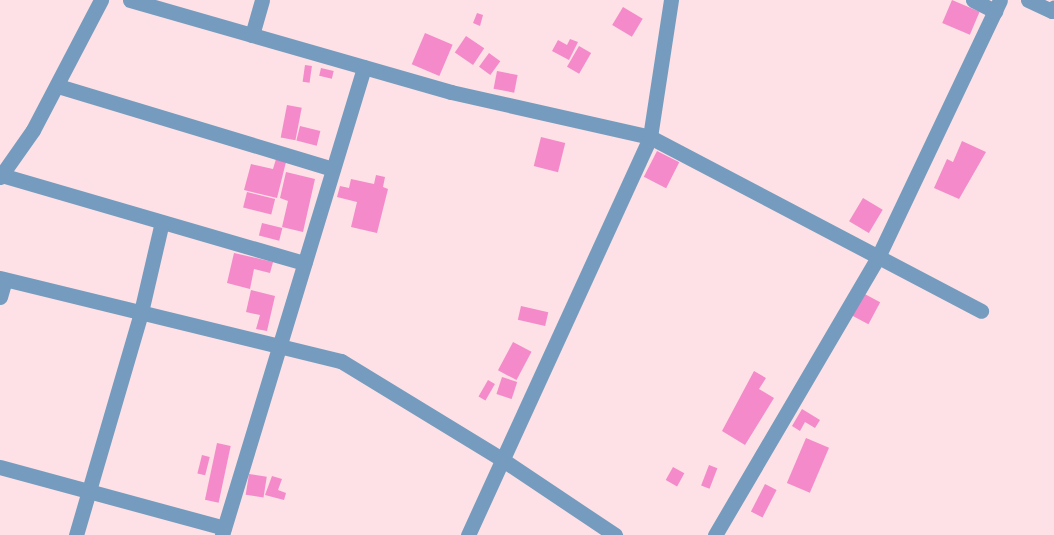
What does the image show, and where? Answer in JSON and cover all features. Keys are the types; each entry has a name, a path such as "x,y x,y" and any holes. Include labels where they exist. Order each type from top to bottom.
{"street":[{"path":"101,0 58,86 0,176 304,263"},
{"path":"130,0 364,67 650,137 981,312"},
{"path":"252,35 262,0"},
{"path":"468,535 650,137 671,0"},
{"path":"715,535 878,257 997,5 972,0"},
{"path":"1028,0 1052,11 1054,7"},
{"path":"0,467 223,532 364,67"},
{"path":"58,86 333,169"},
{"path":"76,535 141,312 162,222"},
{"path":"0,297 3,279 341,361 503,460 615,535"}],"building":[{"path":"952,0 980,12 970,35 942,23"},
{"path":"623,7 643,19 632,37 612,25"},
{"path":"477,13 483,15 480,26 473,23"},
{"path":"425,33 453,45 439,76 412,64"},
{"path":"466,36 484,48 473,65 455,53"},
{"path":"570,39 578,42 569,60 552,51 558,40 567,45"},
{"path":"579,46 591,53 579,74 567,67"},
{"path":"489,53 500,61 490,75 479,67"},
{"path":"305,65 312,66 310,83 303,82"},
{"path":"321,68 334,71 332,79 319,76"},
{"path":"497,71 518,75 514,93 494,89"},
{"path":"287,105 302,108 295,140 281,137"},
{"path":"300,126 320,131 317,146 296,141"},
{"path":"541,137 565,143 558,172 534,166"},
{"path":"962,141 986,152 959,199 934,188 947,159 953,162"},
{"path":"657,151 679,162 666,188 644,177"},
{"path":"276,159 286,162 277,198 244,190 251,164 273,169"},
{"path":"286,172 315,179 303,232 282,227 288,201 280,198"},
{"path":"376,175 385,177 383,187 388,189 377,233 351,227 357,202 337,197 340,186 349,188 351,179 374,184"},
{"path":"247,192 275,199 271,215 243,208"},
{"path":"863,198 883,210 869,233 849,221"},
{"path":"262,223 282,228 279,241 259,236"},
{"path":"234,253 273,262 270,273 254,269 250,289 227,283"},
{"path":"251,290 275,296 267,331 256,329 260,315 246,312"},
{"path":"859,291 880,302 868,324 847,313"},
{"path":"521,306 548,312 545,326 518,320"},
{"path":"513,342 532,352 517,380 498,370"},
{"path":"754,371 766,378 759,389 774,398 745,445 722,431"},
{"path":"502,377 517,382 512,399 496,394"},
{"path":"488,380 495,384 485,400 478,396"},
{"path":"802,409 820,420 815,428 805,422 800,431 792,426"},
{"path":"806,438 829,448 810,493 787,483"},
{"path":"217,443 231,446 219,503 205,500"},
{"path":"202,455 210,457 205,475 197,473"},
{"path":"709,465 717,468 710,489 701,486"},
{"path":"673,467 684,473 677,486 666,480"},
{"path":"249,474 267,477 263,498 246,495"},
{"path":"272,476 282,479 278,490 286,493 284,500 265,495"},
{"path":"765,484 777,490 763,518 751,512"}]}
